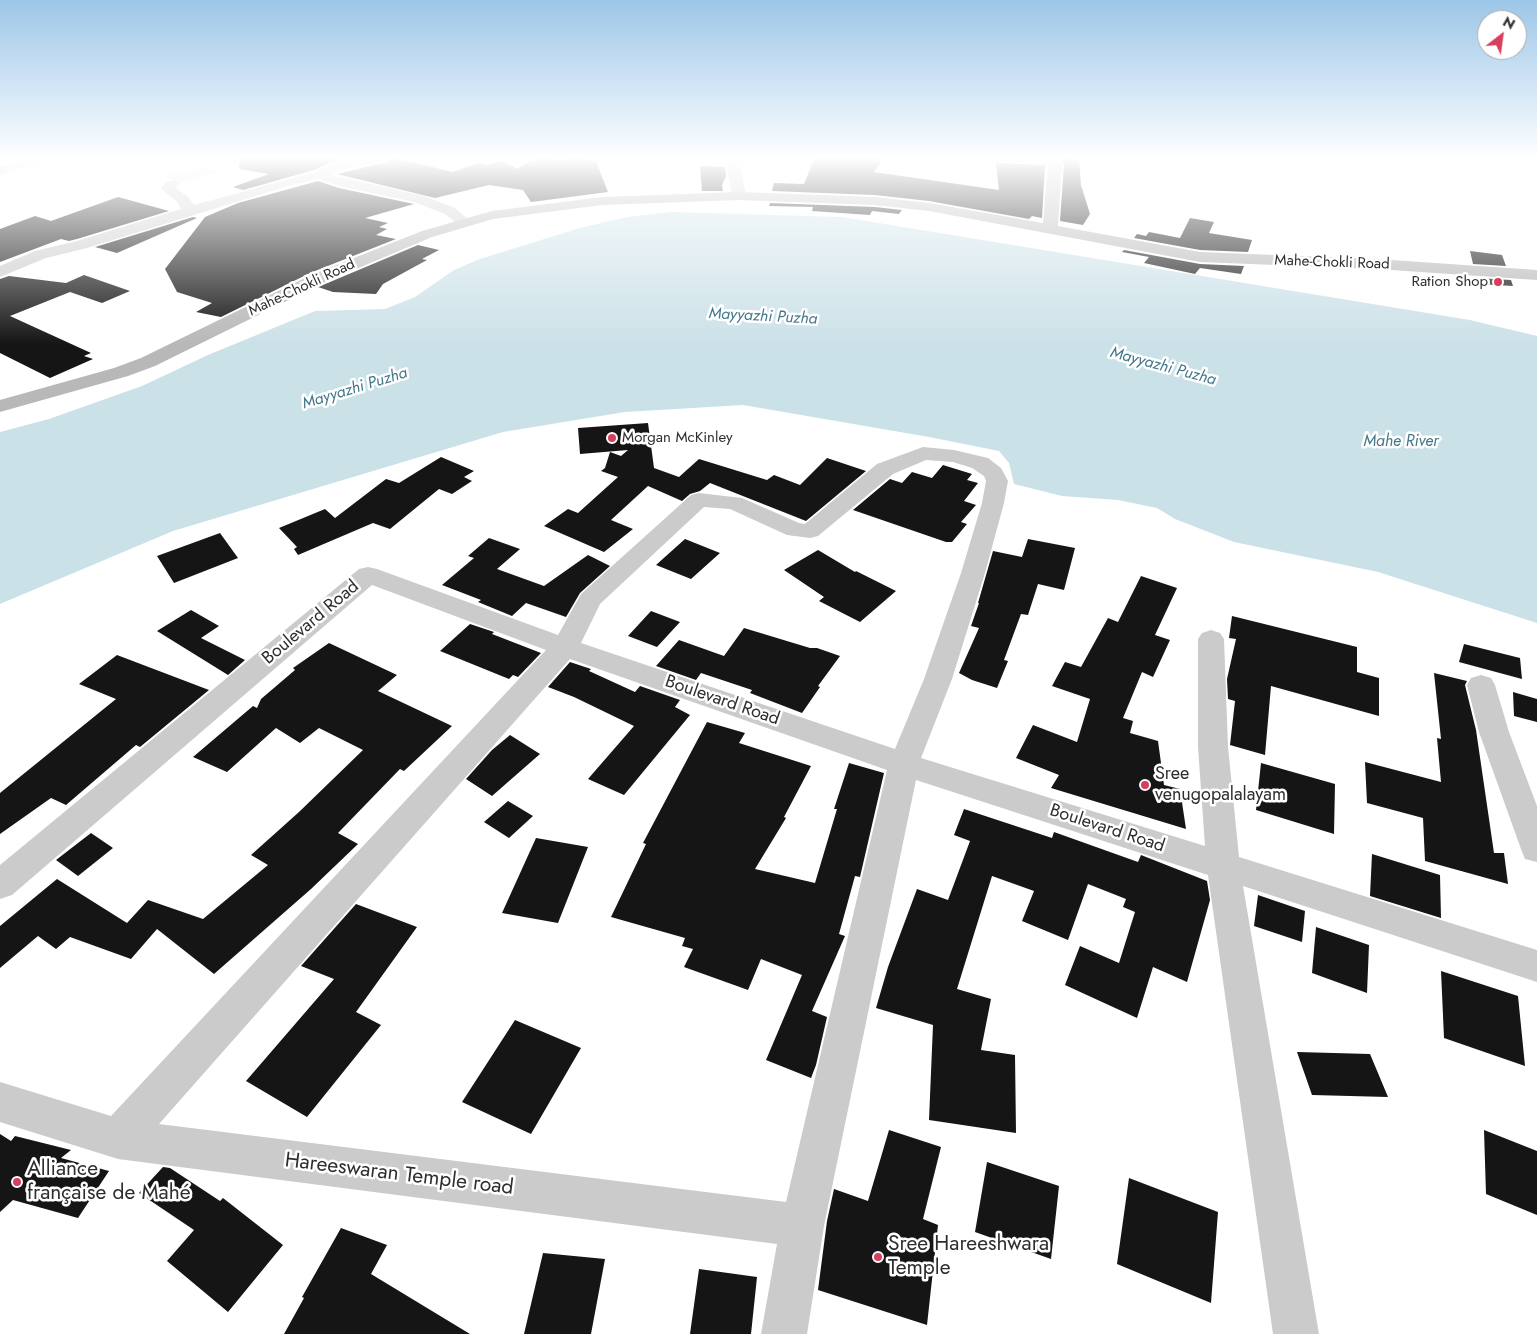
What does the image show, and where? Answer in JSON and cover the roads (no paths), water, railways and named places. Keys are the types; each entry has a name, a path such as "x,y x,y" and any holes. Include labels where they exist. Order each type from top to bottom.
{"street":[{"path":"0,272 41,254 81,245 164,219"},
{"path":"461,219 464,222"},
{"name":"Mahe-Chokli Road","path":"0,406 112,375 148,362 317,279 427,234 478,219"},
{"name":"Mahe-Chokli Road","path":"994,219 1200,257 1376,264 1537,275"},
{"path":"1050,229 1051,219"},
{"path":"41,254 48,249 95,230"},
{"path":"118,1139 565,647 590,600 698,500 734,503 795,530 810,531 885,469 923,453 954,456 980,463 993,473 997,481 993,503 973,573 938,679 904,764 802,1226 784,1334"},
{"name":"Boulevard Road","path":"0,885 368,576 565,647 904,764 1537,966"},
{"path":"1211,639 1213,747 1223,867 1296,1334"},
{"path":"1481,685 1494,732 1537,849"},
{"name":"Hareeswaran Temple road","path":"0,1102 118,1139 802,1226"}],"water":[{"name":"Mahe River","path":"617,219 856,219 1470,320 1537,336 1537,623 1378,572 1234,542 1175,519 1157,508 1118,500 1062,496 1014,484 1009,463 999,451 743,405 625,412 503,432 173,531 0,604 0,432 49,419 142,386 208,355 315,311 385,309 415,297 454,270 480,259 580,228"}],"place":[{"name":"Ration Shop","path":"1498,282"},
{"name":"Morgan McKinley","path":"612,438"},
{"name":"Sree venugopalalayam","path":"1145,785"},
{"name":"Alliance française de Mahé","path":"17,1182"},
{"name":"Sree Hareeshwara Temple","path":"878,1257"}],"water label":[{"name":"Mayyazhi Puzha","path":"763,317"},
{"name":"Mayyazhi Puzha","path":"1163,367"},
{"name":"Mayyazhi Puzha","path":"355,389"}]}
